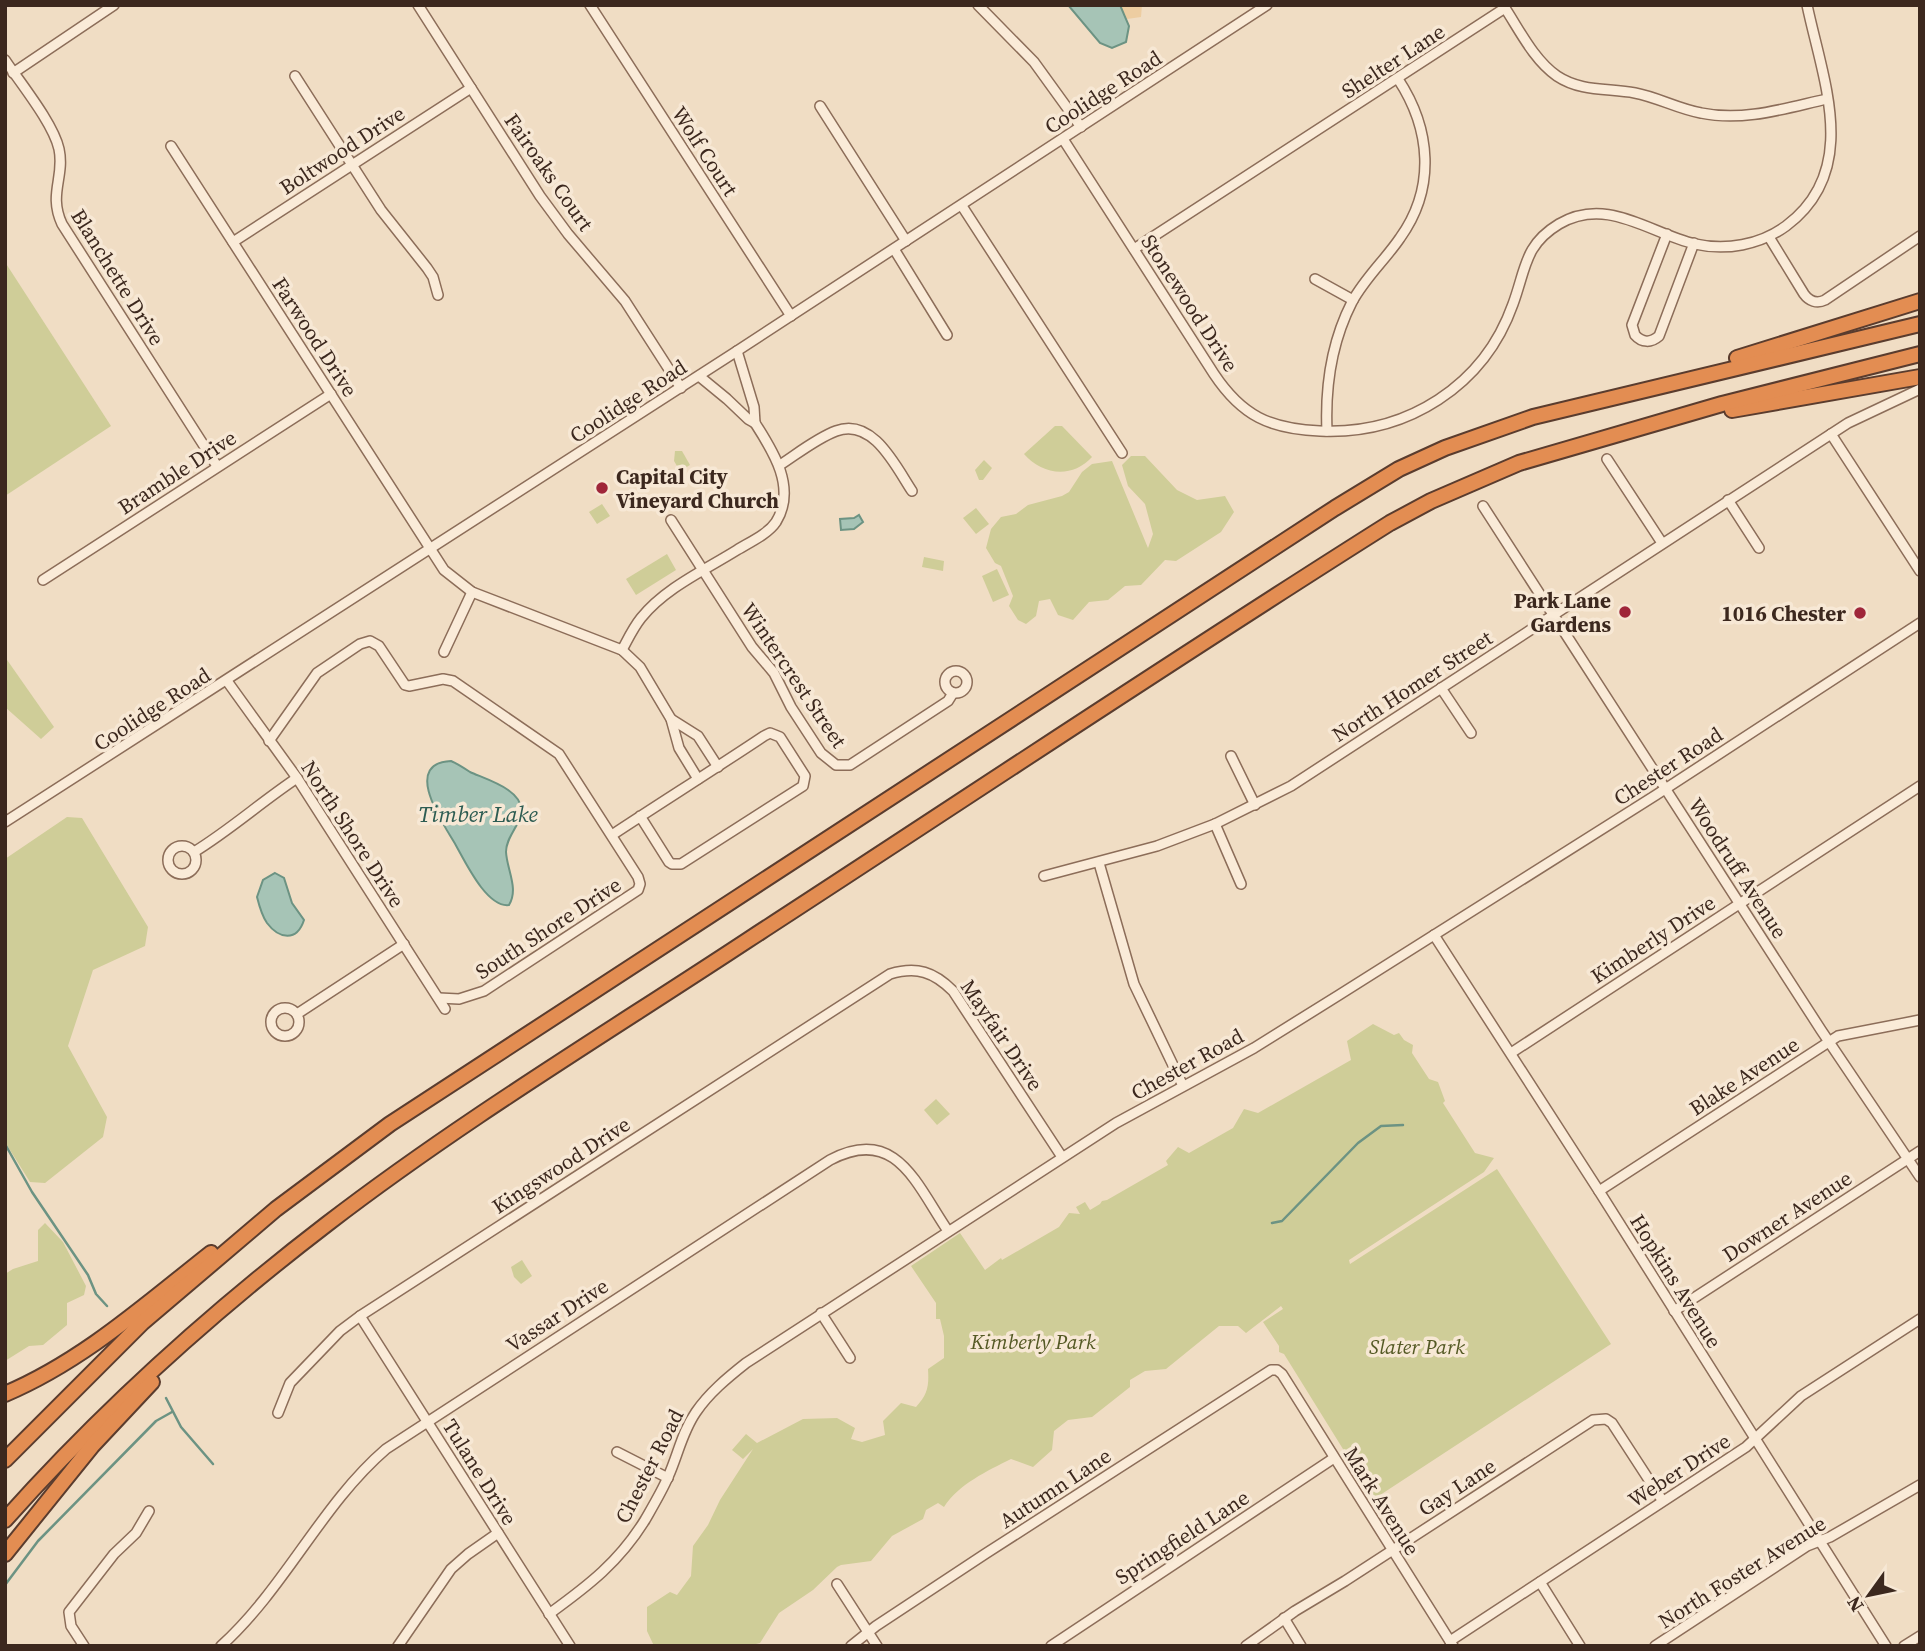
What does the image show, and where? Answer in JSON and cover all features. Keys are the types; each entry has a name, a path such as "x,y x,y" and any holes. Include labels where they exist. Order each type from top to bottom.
{"highway":[{"path":"1631,392 1920,301"},
{"path":"5,1460 142,1323 276,1209 365,1141 1335,508 1399,470 1477,435 1532,417 1920,324"},
{"path":"5,1520 110,1409 218,1311 330,1222 414,1161 1037,751 1390,523 1443,496 1519,463 1722,404 1920,354"},
{"path":"1519,463 1721,412 1920,377"},
{"path":"5,1394 83,1352 219,1247 276,1209"},
{"path":"5,1553 92,1446 181,1354 218,1311"}],"street":[{"path":"13,72 114,5"},
{"name":"Fairoaks Court","path":"418,5 553,215 625,301 681,388"},
{"name":"Wolf Court","path":"590,5 791,316"},
{"path":"978,5 1034,62 1082,127"},
{"name":"Coolidge Road","path":"5,822 681,388 1267,5"},
{"path":"1807,5 1827,99 1832,143 1823,181 1807,206 1790,223 1769,237 1804,294 1816,302 1825,300 1920,236"},
{"name":"Shelter Lane","path":"1134,249 1505,8 1548,69 1558,77 1580,86 1635,93 1686,110 1724,116 1755,115 1827,99"},
{"name":"Blanchette Drive","path":"5,61 56,139 61,163 55,198 62,224 217,466"},
{"path":"295,76 389,222 433,277 438,295"},
{"path":"1327,431 1330,363 1338,332 1353,300 1408,226 1422,192 1426,163 1422,130 1417,112 1398,79"},
{"name":"Boltwood Drive","path":"233,242 471,88"},
{"path":"820,106 906,241"},
{"name":"Stonewood Drive","path":"1063,139 1233,400 1251,414 1302,429 1352,431 1400,420 1432,405 1463,382 1494,345 1505,324 1523,266 1533,246 1557,225 1581,215 1602,214 1627,218 1694,243 1720,247 1738,246 1769,237"},
{"name":"Farwood Drive","path":"171,146 450,577 471,592 622,650"},
{"path":"961,206 1122,453"},
{"path":"1667,234 1633,322 1633,332 1640,340 1649,341 1659,336 1694,243"},
{"path":"894,249 947,335"},
{"path":"1315,279 1353,300"},
{"path":"737,351 756,416 755,423"},
{"path":"698,779 676,740 671,719 640,667 622,650 634,629 654,605 704,570 768,531 779,514 783,497 780,465 755,423 699,376"},
{"name":"North Homer Street","path":"1044,876 1157,846 1215,824 1302,779 1831,434 1883,404 1920,389"},
{"name":"Bramble Drive","path":"43,580 331,394"},
{"path":"780,465 837,430 858,430 875,439 884,449 912,491"},
{"path":"1831,434 1920,571"},
{"path":"1607,459 1662,543"},
{"path":"1728,500 1759,548"},
{"name":"Woodruff Avenue","path":"1483,506 1920,1177"},
{"name":"Wintercrest Street","path":"671,520 752,647 774,673 821,753 836,765 849,765 948,701 953,693"},
{"path":"444,652 471,592"},
{"name":"Chester Road","path":"550,1614 595,1581 627,1545 645,1520 668,1478 684,1433 695,1413 710,1394 746,1363 1062,1157 1254,1048 1665,789 1920,623"},
{"name":"South Shore Drive","path":"269,741 317,673 360,644 370,641 379,646 405,685 443,679 453,681 552,749 565,761 638,877 638,890 484,991 459,999 439,998"},
{"name":"North Shore Drive","path":"227,681 297,778 445,1009"},
{"path":"1441,688 1471,733"},
{"path":"671,719 692,730 718,767"},
{"path":"676,740 680,731 692,730"},
{"path":"612,835 640,816 718,767 764,736 773,733 780,737 805,776 803,786 681,864 669,862 640,816"},
{"path":"1231,756 1255,805"},
{"path":"194,852 297,778"},
{"name":"Kimberly Drive","path":"1511,1053 1920,786"},
{"path":"1215,824 1241,884"},
{"path":"1099,863 1135,984 1183,1086"},
{"name":"Hopkins Avenue","path":"1434,935 1886,1646"},
{"path":"298,1014 404,944"},
{"name":"Mayfair Drive","path":"890,974 919,969 942,979 953,991 1062,1157"},
{"name":"Kingswood Drive","path":"278,1413 290,1383 340,1331 360,1316 890,974"},
{"name":"Blake Avenue","path":"1599,1191 1838,1036 1920,1020"},
{"name":"Vassar Drive","path":"221,1646 257,1610 287,1572 345,1488 386,1448 841,1154 855,1149 873,1149 897,1159 907,1168 948,1231"},
{"name":"Downer Avenue","path":"1674,1311 1920,1151"},
{"path":"821,1313 850,1358"},
{"name":"Tulane Drive","path":"360,1316 570,1646"},
{"name":"Weber Drive","path":"1452,1644 1540,1582 1755,1440 1801,1396 1920,1319"},
{"name":"Autumn Lane","path":"851,1646 868,1632 1265,1372 1277,1370 1282,1374"},
{"name":"Mark Avenue","path":"1282,1374 1452,1644"},
{"name":"Gay Lane","path":"1246,1646 1284,1618 1576,1430 1600,1419 1606,1419 1617,1429 1662,1500"},
{"path":"617,1452 668,1478"},
{"name":"Springfield Lane","path":"1051,1646 1334,1458"},
{"name":"North Foster Avenue","path":"1655,1646 1818,1541 1899,1499 1920,1485"},
{"path":"83,1646 71,1626 69,1612 114,1554 136,1533 149,1511"},
{"path":"402,1644 451,1569 498,1533"},
{"path":"1540,1582 1580,1646"},
{"path":"837,1584 877,1646"},
{"path":"1284,1618 1301,1646"},
{"path":"1904,1646 1920,1636"}],"green space":[{"path":"5,262 111,426 5,496"},
{"path":"1055,426 1062,426 1092,457 1075,469 1057,472 1031,461 1024,454"},
{"path":"675,451 682,451 690,465 680,471 674,461"},
{"path":"1131,456 1145,456 1177,490 1197,500 1225,496 1234,512 1221,532 1176,561 1165,560 1141,585 1125,586 1108,600 1089,602 1073,620 1058,615 1050,599 1039,601 1036,616 1026,624 1018,620 1009,606 1013,596 1001,566 995,563 986,548 991,529 1001,517 1016,514 1028,505 1069,492 1082,472 1092,464 1112,461 1148,548 1153,534 1145,504 1128,486 1122,465"},
{"path":"984,460 992,468 983,480 979,480 975,470"},
{"path":"602,504 610,516 597,524 589,512"},
{"path":"976,508 989,524 976,534 963,518"},
{"path":"667,554 676,570 636,595 626,579"},
{"path":"924,557 944,561 943,571 922,567"},
{"path":"997,569 1009,595 993,602 982,576"},
{"path":"5,657 54,727 41,739 5,707"},
{"path":"67,817 82,818 148,927 145,946 93,970 68,1046 107,1117 103,1137 45,1183 30,1182 5,1142 5,859"},
{"name":"Kimberly Park","path":"1373,1024 1394,1035 1399,1033 1413,1045 1412,1053 1429,1079 1438,1082 1445,1101 1443,1103 1475,1153 1494,1158 1484,1172 1349,1260 1350,1264 1497,1169 1611,1344 1374,1499 1284,1354 1279,1352 1279,1346 1263,1322 1283,1309 1281,1306 1246,1333 1238,1326 1219,1326 1166,1369 1145,1371 1130,1380 1130,1387 1092,1417 1068,1420 1054,1431 1052,1450 1033,1467 1011,1459 983,1473 957,1491 944,1507 938,1503 926,1510 923,1519 892,1536 871,1561 837,1567 813,1590 779,1613 760,1643 748,1646 654,1646 647,1631 647,1607 670,1592 677,1595 691,1576 693,1546 753,1449 743,1459 732,1450 746,1434 757,1443 803,1419 837,1418 855,1428 851,1439 862,1442 885,1435 883,1421 901,1403 916,1407 923,1398 928,1385 928,1369 944,1358 944,1336 940,1319 936,1319 936,1303 911,1266 960,1233 985,1270 1001,1258 1002,1260 1059,1227 1069,1213 1080,1214 1076,1207 1085,1202 1090,1210 1168,1165 1166,1161 1178,1147 1189,1153 1233,1128 1244,1109 1258,1113 1351,1060 1347,1041"},
{"path":"936,1099 950,1114 937,1125 924,1110"},
{"path":"45,1223 63,1242 86,1286 84,1295 67,1303 67,1325 43,1345 29,1346 5,1361 5,1274 38,1261 38,1230"},
{"path":"522,1260 532,1276 521,1284 514,1277 511,1267"}],"sand":[{"path":"1120,5 1142,5 1141,17 1127,19"}],"water":[{"path":"1068,5 1120,5 1129,26 1126,42 1112,48 1100,43"},
{"path":"859,515 863,522 854,529 841,530 840,519"},
{"name":"Timber Lake","path":"451,761 503,786 521,805 520,818 506,852 513,886 509,905 500,904 484,891 435,808 427,782 429,772 437,764"},
{"path":"275,873 284,878 292,903 304,920 292,935 282,935 272,928 262,914 257,897 263,880"}],"waterway":[{"path":"1272,1223 1282,1221 1358,1143 1381,1126 1403,1125"},
{"path":"5,1144 32,1192 88,1275 96,1294 107,1306"},
{"path":"166,1398 181,1427 213,1464"},
{"path":"5,1585 38,1541 156,1421 172,1412"}],"place":[{"name":"Capital City Vineyard Church","path":"602,488"},
{"name":"Park Lane Gardens","path":"1625,612"},
{"name":"1016 Chester","path":"1860,613"}],"park label":[{"name":"Slater Park","path":"1417,1346"}]}
